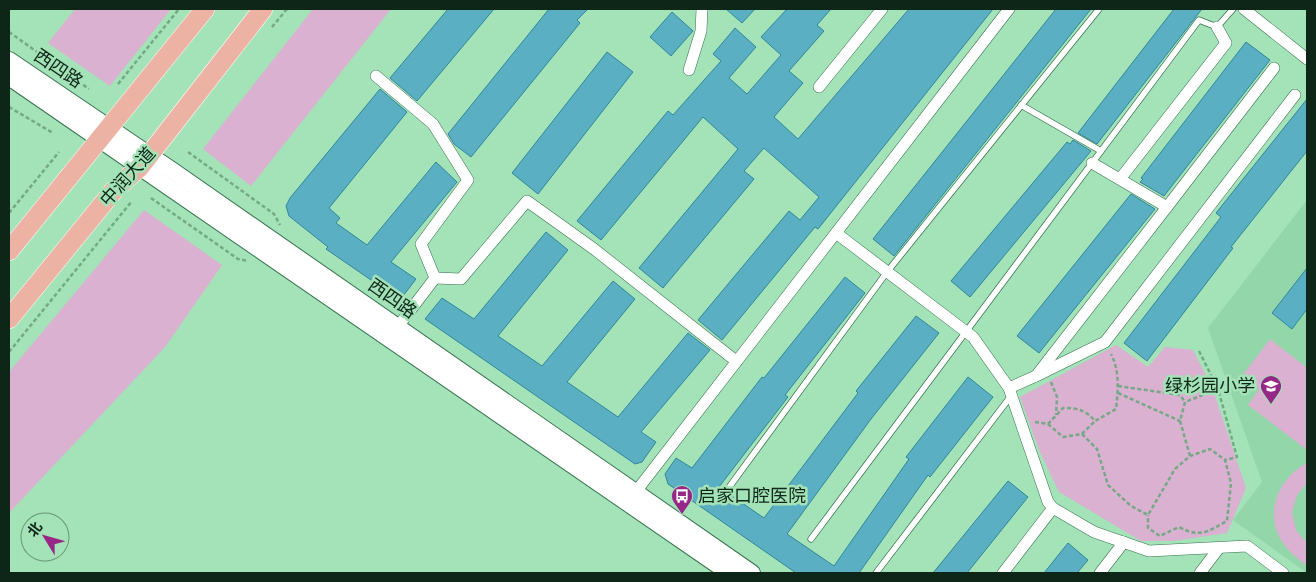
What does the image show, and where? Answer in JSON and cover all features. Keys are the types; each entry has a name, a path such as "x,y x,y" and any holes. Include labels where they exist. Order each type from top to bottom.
{"main road":[{"path":"9,251 205,9"},
{"name":"中润大道","path":"9,319 115,189 144,161 263,9"}],"street":[{"path":"689,70 701,31 702,9"},
{"path":"819,86 882,9"},
{"path":"630,498 1010,9"},
{"path":"1244,9 1307,59"},
{"path":"1120,179 1226,43 1217,27"},
{"name":"西四路","path":"9,60 104,133 630,498 729,573"},
{"path":"1041,374 1274,68"},
{"path":"376,76 433,124 468,180 421,244 435,278"},
{"name":"西四路","path":"9,77 104,133"},
{"path":"1010,392 1105,342 1295,95"},
{"path":"1092,163 1167,207"},
{"path":"435,278 461,279 527,202 594,249 736,361"},
{"path":"836,232 973,337 1010,392 1048,502 1054,508 1094,532 1149,551 1247,546 1283,573"},
{"path":"393,333 435,278"},
{"name":"西四路","path":"630,498 752,573"},
{"path":"1003,573 1054,508"},
{"path":"1100,573 1124,542"},
{"path":"1200,573 1219,548"}],"lane":[{"path":"730,486 887,272 1099,9"},
{"path":"811,539 1199,20 1217,27 1233,9"},
{"path":"1021,106 1101,151"},
{"path":"876,573 1010,392"}],"path":[{"path":"118,84 179,9"},
{"path":"9,32 88,89"},
{"path":"9,106 53,133"},
{"path":"9,213 59,152"},
{"path":"188,152 274,214 283,231"},
{"path":"9,352 132,201"},
{"path":"1021,424 1040,422 1048,424 1063,437 1082,434 1096,421 1116,410 1118,386 1115,362 1105,342"},
{"path":"1199,351 1218,389 1237,457 1225,460"},
{"path":"1041,374 1057,397 1056,415"},
{"path":"1118,386 1180,395 1185,402"},
{"path":"1185,402 1218,389"},
{"path":"1118,393 1180,421"},
{"path":"1185,402 1180,421 1190,456"},
{"path":"1048,424 1063,408 1077,408 1089,414 1096,421"},
{"path":"1082,434 1097,449 1108,485 1131,506 1148,515"},
{"path":"1210,449 1225,460 1231,483 1227,521 1204,534 1188,532 1179,526 1160,536 1148,528 1148,515 1175,469 1190,456 1210,449"}],"shaded area":[{"path":"75,9 171,9 110,86 48,43"},
{"path":"313,9 391,9 251,186 203,149"},
{"name":"绿杉园小学","path":"1307,200 1307,573 1233,520 1262,482 1208,328"},
{"path":"144,210 222,265 165,347 9,513 9,372"},
{"path":"1270,339 1307,368 1307,450 1248,405 1259,389 1242,376"},
{"path":"1116,345 1148,367 1165,347 1193,350 1212,387 1246,488 1227,533 1174,541 1141,541 1059,492 1039,450 1020,397"},
{"path":"1307,463 1307,483 1297,495 1292,512 1296,530 1307,543 1307,566 1292,554 1282,542 1274,516 1275,505 1283,485 1290,476"}],"building":[{"path":"448,9 494,9 417,101 390,78"},
{"path":"549,9 588,9 577,20 580,23 471,157 454,144 448,134"},
{"path":"726,9 755,9 742,23"},
{"path":"787,9 831,9 817,25 824,31 789,71 803,83 774,117 798,139 909,9 993,9 818,229 815,227 722,340 698,320 789,211 800,220 819,197 764,148 744,171 754,179 663,288 639,268 738,149 703,117 601,240 577,221 668,111 673,115 721,61 713,54 735,28 756,47 729,78 747,94 781,55 761,37"},
{"path":"1056,9 1091,9 894,256 873,239"},
{"path":"1174,9 1202,9 1097,144 1078,133"},
{"path":"672,12 693,31 671,56 650,37"},
{"path":"1246,42 1270,60 1164,196 1140,182 1143,179 1141,178"},
{"path":"607,52 633,72 538,194 512,173"},
{"path":"380,89 407,112 329,208 340,218 336,223 367,245 436,162 457,182 391,262 416,279 400,300 326,249 328,247 289,216 286,206 290,198"},
{"path":"1307,99 1307,151 1231,247 1233,248 1147,361 1124,343 1221,217 1216,213"},
{"path":"1073,140 1091,151 970,297 951,281 1067,142 1070,144"},
{"path":"1131,194 1155,209 1039,353 1017,336"},
{"path":"546,232 568,250 498,336 542,366 613,281 635,299 567,382 618,417 688,333 710,350 641,432 656,442 642,462 635,464 425,319 442,298 474,319"},
{"path":"1307,268 1307,309 1292,329 1272,313"},
{"path":"845,277 865,293 785,395 788,397 719,487 764,518 858,393 856,391 916,316 939,333 871,419 787,534 834,566 909,459 906,457 968,377 993,397 930,477 928,475 859,573 796,573 668,484 665,474 676,458 692,468 762,377 764,378"},
{"path":"1008,481 1028,497 967,573 933,573"},
{"path":"1068,543 1088,560 1077,573 1044,573"}],"place":[{"name":"绿杉园小学","path":"1271,405"},
{"name":"启家口腔医院","path":"682,515"}]}
